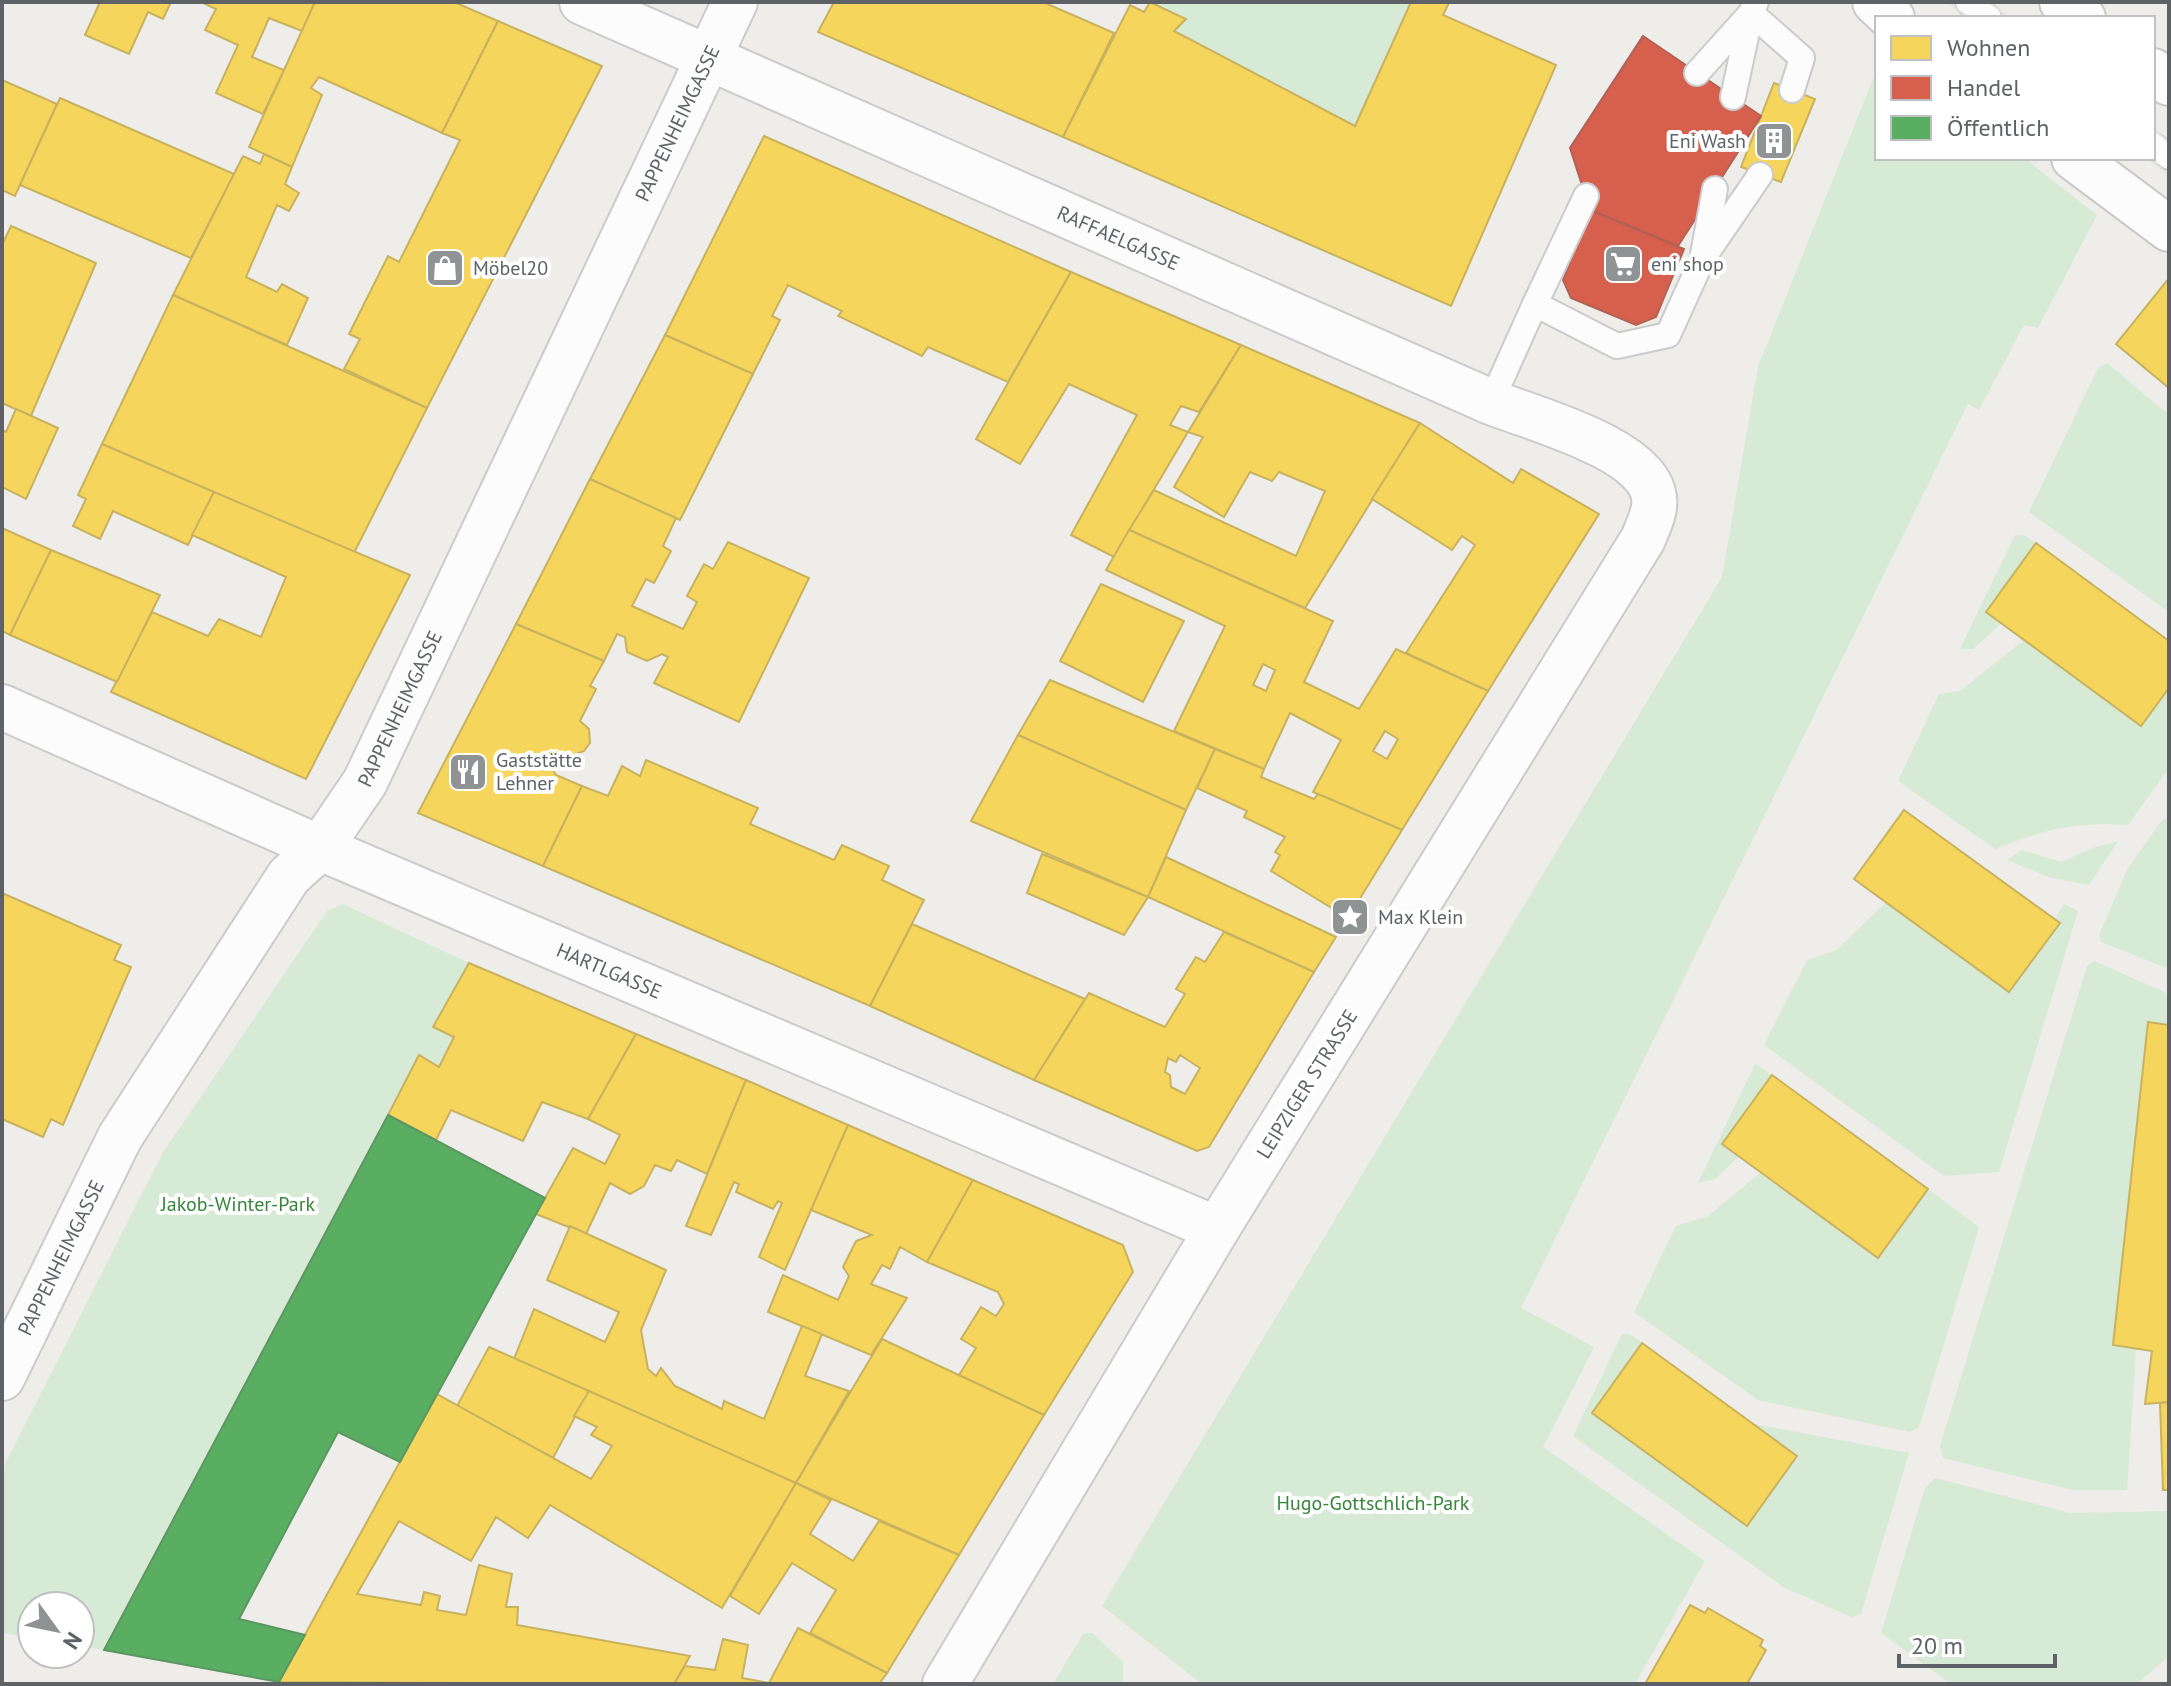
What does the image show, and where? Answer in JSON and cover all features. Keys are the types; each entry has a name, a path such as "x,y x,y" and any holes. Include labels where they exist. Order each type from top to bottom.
{"street":[{"name":"RAFFAELGASSE","path":"582,2 1491,402 1618,454 1639,468 1650,482"},
{"name":"PAPPENHEIMGASSE","path":"2,1378 120,1137 289,876 320,848 365,782 735,2"},
{"path":"1875,2 1890,16"},
{"path":"2062,2 2080,16"},
{"path":"2077,160 2169,229"},
{"name":"LEIPZIGER STRASSE","path":"945,1684 1217,1229 1643,539 1653,508 1650,482"},
{"name":"HARTLGASSE","path":"2,707 320,848 1217,1229"}],"lane":[{"path":"1968,2 1986,16"},
{"path":"1697,73 1754,8"},
{"path":"1754,8 1802,58 1792,90"},
{"path":"1733,97 1754,8"},
{"path":"1535,304 1617,346 1668,335 1702,260 1760,175"},
{"path":"1702,260 1715,189"},
{"path":"1491,402 1586,196"}],"green space":[{"path":"1155,2 1411,2 1355,126 1174,31 1186,18"},
{"name":"Hugo-Gottschlich-Park","path":"1875,74 1875,160 2027,160 2097,215 2038,328 2024,325 1979,410 1968,404 1521,1308 1594,1347 1543,1447 1705,1561 1635,1684 1202,1684 1102,1606 1722,577 1758,367"},
{"path":"2107,363 2169,415 2169,612 2029,512 2098,368"},
{"path":"2015,535 2024,535 2036,543 1986,612 2001,624 1973,649 1960,649"},
{"path":"2024,640 2141,725 2169,688 2169,768 2128,825 2060,828 1995,849 1898,781 1939,694 1960,691"},
{"path":"2169,818 2169,969 2101,942 2099,935 2127,870 2162,820"},
{"path":"2118,841 2089,885 2048,877 2007,860 2022,850 2062,862 2089,849"},
{"path":"1886,902 2054,920 2064,904 2078,911 1999,1172 1944,1176 1764,1045 1807,960 1837,950"},
{"name":"Jakob-Winter-Park","path":"343,904 469,963 433,1027 454,1037 439,1067 419,1056 104,1650 96,1649 96,1590 16,1590 16,1635 2,1633 2,1470 162,1154 327,911"},
{"path":"2094,961 2169,994 2169,1025 2149,1022 2114,1345 2136,1349 2127,1490 2073,1490 1943,1458 1940,1446 2087,966"},
{"path":"1755,1064 1772,1075 1722,1144 1738,1157 1715,1179 1698,1183"},
{"path":"1760,1173 1878,1258 1928,1189 1979,1227 1919,1427 1910,1432 1758,1400 1634,1312 1676,1226 1708,1216"},
{"path":"1622,1334 1630,1334 1642,1343 1592,1413 1747,1525 1797,1456 1754,1424 1909,1453 1861,1614 1851,1617 1783,1587 1573,1436"},
{"path":"1935,1478 2071,1513 2169,1511 2169,1656 2137,1684 1951,1684 1881,1633 1925,1488"},
{"path":"1092,1633 1123,1662 1123,1684 1053,1684 1083,1634"}],"building: Wohnen":[{"path":"100,2 171,2 163,19 148,12 129,54 85,35"},
{"path":"201,2 315,2 302,31 269,18 252,57 284,70 263,114 216,93 238,45 205,30 216,9"},
{"path":"315,2 454,2 498,21 442,133 319,77 311,88 322,95 292,167 249,147"},
{"path":"834,2 1043,2 1114,33 1063,137 818,32"},
{"path":"1150,2 1186,19 1174,31 1355,126 1411,2 1449,3 1443,15 1556,65 1451,306 1063,137 1130,5 1144,12"},
{"path":"498,21 602,66 427,408 344,369 360,339 349,334 388,256 399,262 460,140 442,133"},
{"path":"2,80 57,104 15,196 2,190"},
{"name":"Eni Wash","path":"1774,83 1815,99 1781,182 1741,167"},
{"path":"60,98 234,174 191,258 20,185"},
{"path":"764,136 1071,272 1008,382 928,347 922,356 838,316 842,311 788,285 772,316 780,320 753,374 665,335"},
{"path":"264,154 292,167 285,184 299,193 289,211 277,205 246,277 277,292 282,284 308,298 287,345 173,295 243,156 260,164"},
{"path":"11,226 96,263 31,416 2,403 2,245"},
{"path":"1071,272 1241,345 1199,412 1181,406 1170,425 1188,432 1114,557 1071,535 1137,415 1069,384 1020,464 976,439"},
{"path":"2169,278 2169,388 2116,344"},
{"path":"173,295 427,408 354,553 102,444"},
{"path":"665,335 753,374 680,520 590,479"},
{"path":"1241,345 1420,423 1305,608 1129,530 1154,490 1296,556 1325,491 1279,472 1272,481 1250,472 1224,517 1174,487 1203,437 1188,432"},
{"path":"16,409 58,428 26,499 2,487 2,430 6,432"},
{"path":"1420,423 1513,483 1521,469 1599,514 1488,691 1406,653 1475,545 1462,536 1452,550 1372,499"},
{"path":"102,444 214,492 188,545 113,511 100,539 73,526 86,499 78,495"},
{"path":"590,479 676,518 663,546 671,551 654,583 646,579 632,606 683,629 697,602 687,596 704,564 713,569 728,542 809,578 739,722 654,683 668,657 662,654 647,661 627,652 625,637 617,634 604,661 516,624"},
{"path":"214,492 410,575 306,779 111,692 152,612 208,636 219,619 261,637 286,577 192,535"},
{"path":"2,528 51,550 10,635 2,631"},
{"path":"1129,530 1333,621 1304,682 1359,709 1396,649 1488,691 1402,830 1313,792 1341,740 1290,713 1264,769 1174,731 1225,626 1106,570","holes":["1263,664 1275,670 1266,691 1253,685","1385,731 1398,739 1387,759 1373,751"]},
{"path":"2036,543 2169,641 2169,688 2141,726 1986,612"},
{"path":"51,550 160,595 117,682 10,635"},
{"path":"1101,584 1184,621 1143,702 1060,661"},
{"path":"516,624 604,661 590,686 596,689 580,721 589,729 590,743 584,751 571,756 557,752 550,765 556,775 582,786 543,866 418,813"},
{"path":"1050,680 1215,749 1186,810 1018,735"},
{"path":"1018,735 1186,810 1148,897 971,821"},
{"path":"1215,749 1264,769 1261,777 1314,799 1318,794 1402,830 1348,918 1271,871 1280,855 1275,852 1285,837 1244,817 1247,811 1197,788"},
{"path":"646,760 758,808 750,824 834,860 842,845 889,866 882,880 924,900 870,1006 543,866 582,786 608,796 622,766 640,776"},
{"path":"1904,810 2060,923 2009,992 1854,879"},
{"path":"1042,854 1148,897 1124,935 1027,893"},
{"path":"1166,857 1336,937 1314,972 1148,897"},
{"path":"2,893 121,945 114,960 131,967 63,1125 51,1119 43,1137 2,1119"},
{"path":"912,924 1085,999 1034,1080 870,1006"},
{"path":"1224,932 1314,972 1209,1147 1197,1151 1034,1080 1089,993 1165,1027 1185,994 1176,989 1196,957 1205,962","holes":["1180,1055 1200,1068 1185,1094 1171,1087 1170,1075 1165,1072 1168,1058 1176,1062"]},
{"path":"469,963 636,1034 588,1119 542,1102 523,1141 451,1110 436,1140 388,1115 419,1055 439,1067 454,1037 433,1027"},
{"path":"2148,1022 2169,1025 2169,1402 2145,1404 2152,1351 2113,1345"},
{"path":"636,1034 746,1080 707,1174 677,1160 671,1171 655,1165 644,1186 630,1194 610,1183 586,1234 536,1214 573,1148 605,1164 620,1135 588,1119"},
{"path":"1772,1075 1928,1189 1878,1258 1722,1144"},
{"path":"746,1080 848,1125 785,1270 759,1257 782,1203 778,1201 773,1209 736,1192 739,1184 734,1182 711,1235 686,1226"},
{"path":"848,1125 973,1180 927,1262 900,1247 890,1269 882,1265 871,1284 907,1298 871,1355 768,1312 783,1275 838,1300 849,1276 843,1267 856,1241 872,1235 811,1210"},
{"path":"973,1180 1123,1245 1133,1272 1044,1415 959,1375 976,1348 961,1339 981,1307 996,1316 1004,1304 998,1292 927,1262"},
{"path":"570,1226 666,1270 641,1330 648,1369 656,1376 661,1368 675,1386 722,1409 724,1401 764,1419 802,1326 822,1334 805,1376 849,1391 796,1483 514,1359 534,1309 605,1342 619,1312 547,1280"},
{"path":"882,1339 1044,1415 959,1555 796,1483"},
{"path":"1642,1343 1797,1456 1747,1526 1592,1413"},
{"path":"489,1347 589,1391 553,1458 457,1406"},
{"path":"589,1391 796,1483 722,1608 550,1505 528,1538 496,1517 471,1561 399,1521 357,1594 421,1605 424,1592 440,1596 437,1610 466,1615 479,1565 512,1574 506,1607 518,1607 517,1625 690,1656 674,1684 279,1682 437,1394 591,1479 612,1446 591,1435 597,1427 574,1416"},
{"path":"2169,1402 2169,1490 2163,1490 2160,1403"},
{"path":"796,1483 831,1500 810,1534 853,1561 879,1521 959,1555 887,1673 810,1633 836,1590 792,1563 759,1614 730,1596"},
{"path":"1690,1605 1705,1613 1708,1608 1763,1640 1760,1646 1766,1650 1747,1684 1645,1684"},
{"path":"798,1628 887,1673 879,1684 674,1684 685,1666 715,1670 723,1639 748,1645 742,1678 769,1683"}],"building: Handel":[{"path":"1643,36 1761,116 1678,246 1590,210 1570,148"},
{"name":"eni shop","path":"1590,210 1684,249 1656,317 1636,325 1571,298 1563,280"}],"building: Öffentlich":[{"path":"388,1115 545,1198 400,1462 338,1432 239,1619 305,1635 279,1682 104,1650"}],"tram line":[{"path":"1948,2 1966,16"},
{"path":"1989,2 2006,16"},
{"path":"2155,131 2169,142"},
{"path":"2150,160 2169,175"}],"place":[{"name":"Eni Wash","path":"1774,141"},
{"name":"eni shop","path":"1623,264"},
{"name":"Möbel20","path":"445,268"},
{"name":"Gaststätte Lehner","path":"468,772"},
{"name":"Max Klein","path":"1350,917"}]}
